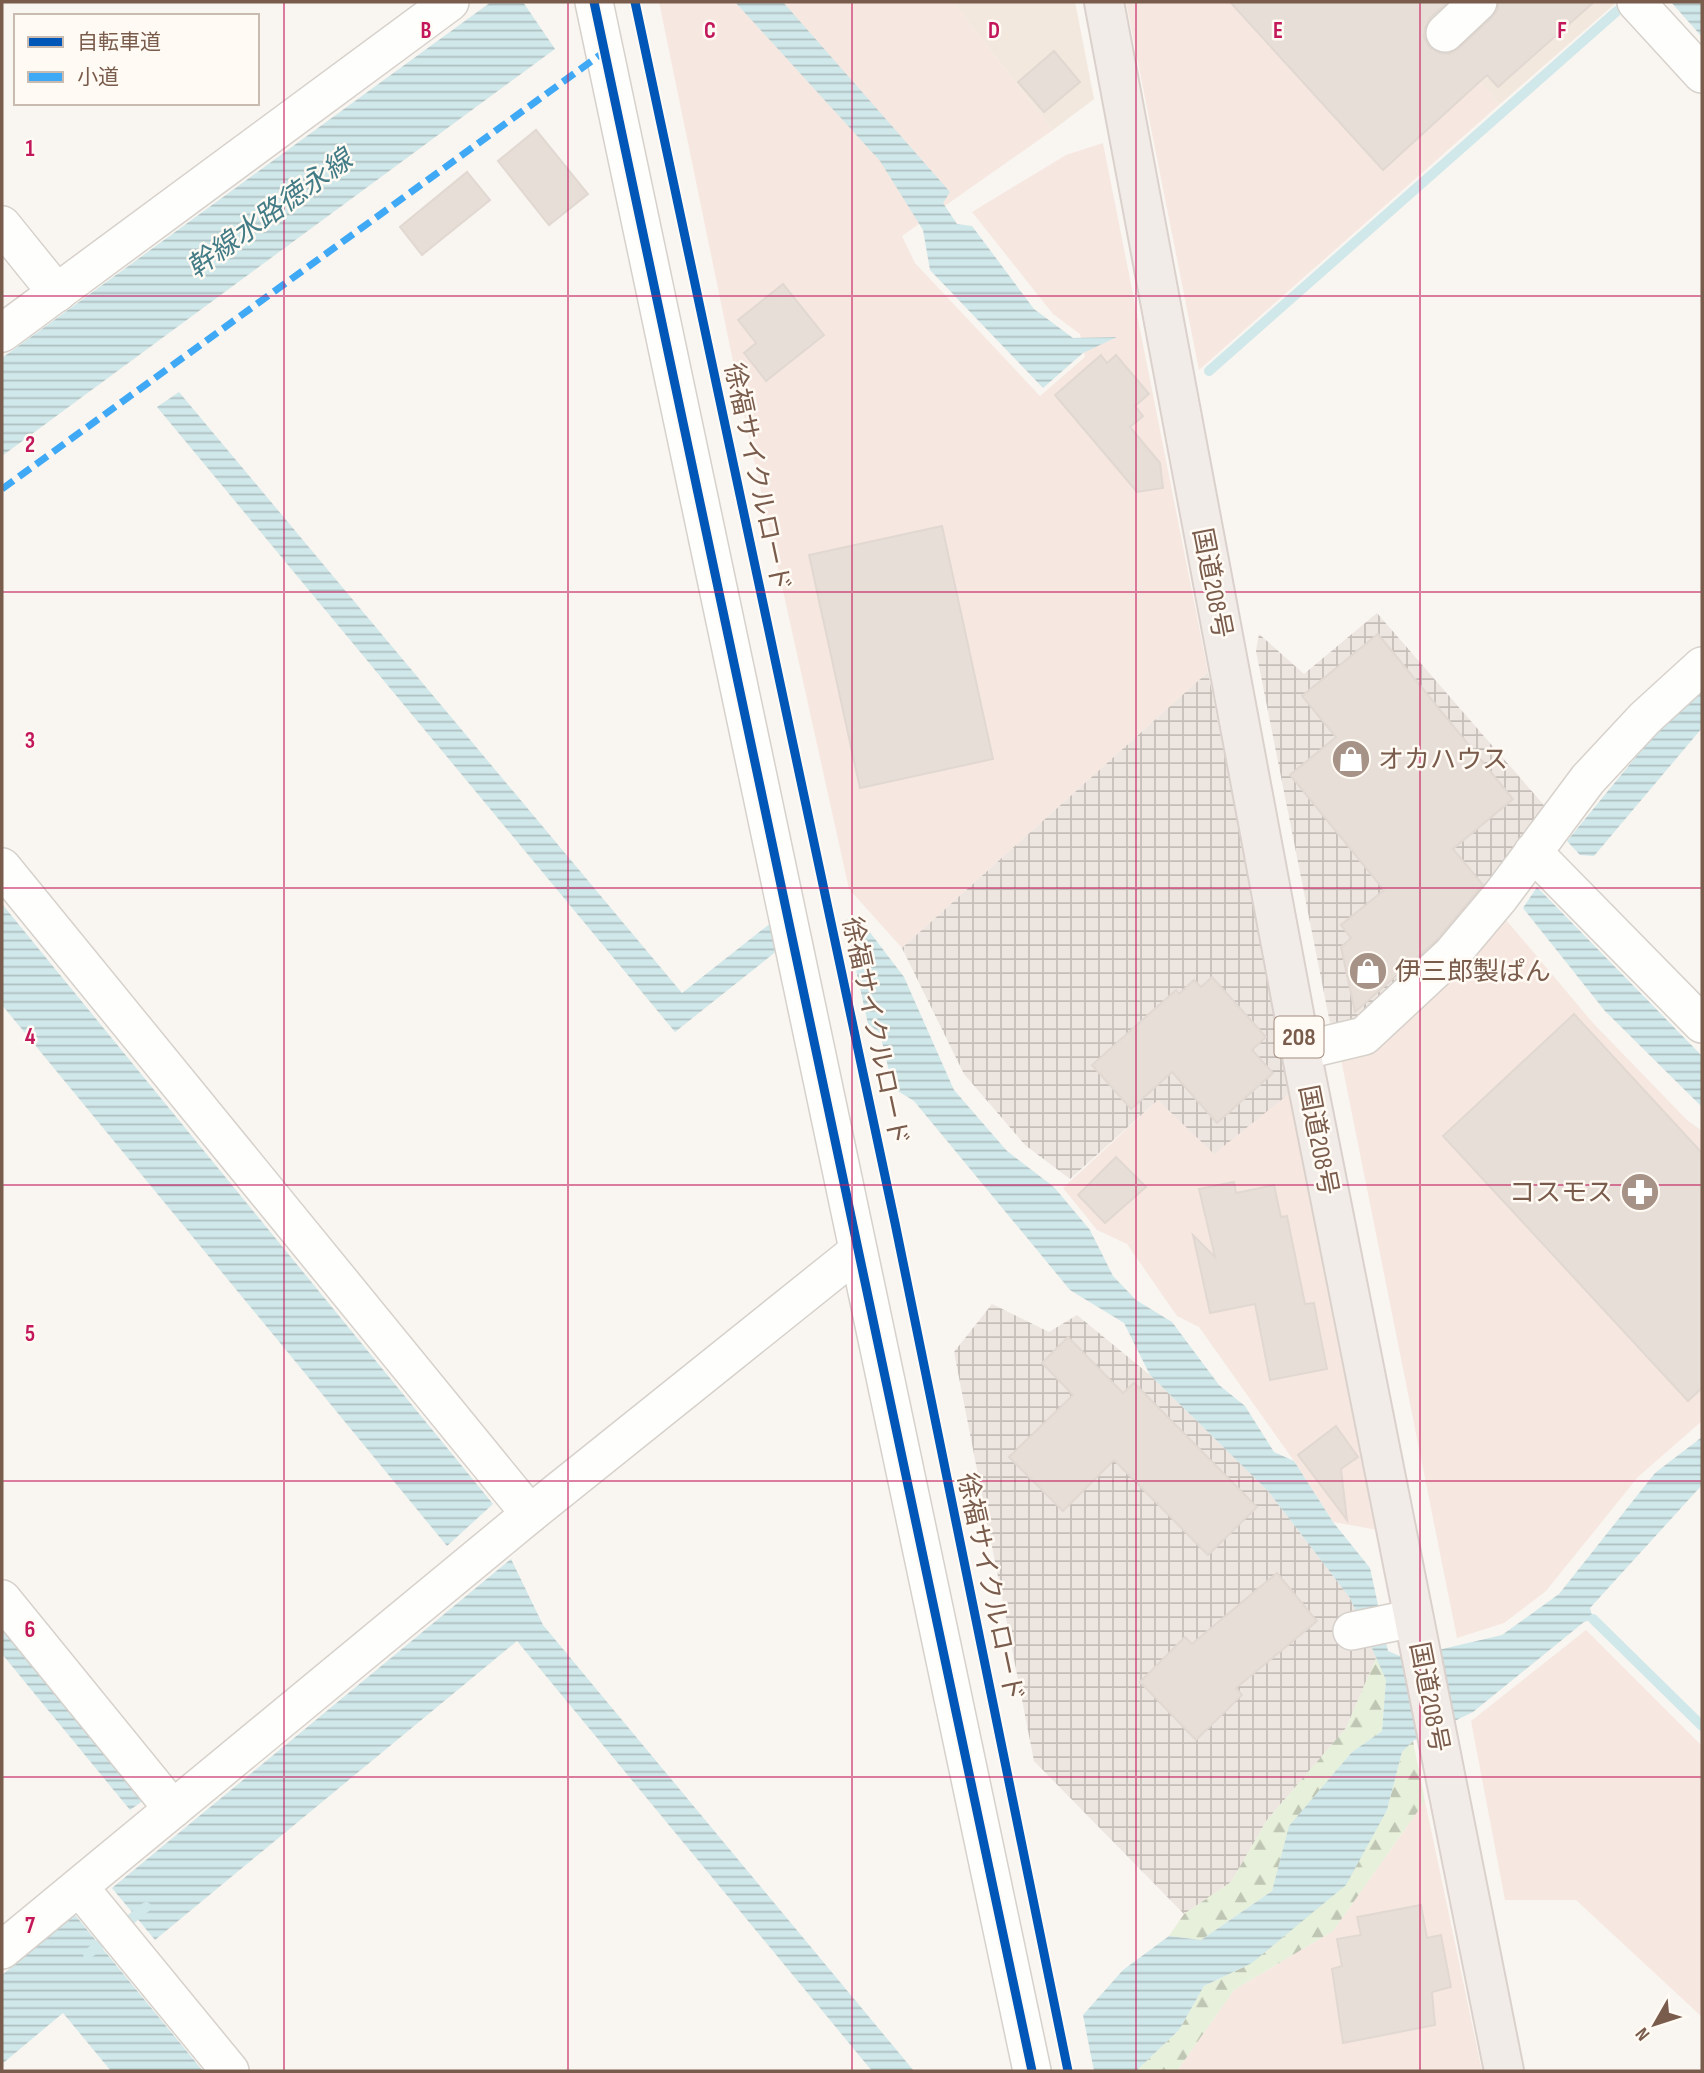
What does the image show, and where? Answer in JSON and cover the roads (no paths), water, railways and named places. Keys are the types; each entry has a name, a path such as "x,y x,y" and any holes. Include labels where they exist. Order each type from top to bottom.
{"highway":[{"name":"国道208号","path":"1104,2 1301,1051 1403,1621 1504,2071"}],"street":[{"path":"2,333 450,2"},
{"path":"594,2 1032,2071"},
{"path":"1445,33 1478,2"},
{"path":"1636,2 1702,74"},
{"path":"2,225 57,293"},
{"path":"1301,1051 1364,1036 1452,954 1500,897 1588,779 1645,718 1702,666"},
{"path":"1533,852 1702,1024"},
{"path":"2,867 530,1514"},
{"path":"2,1950 530,1514 858,1251"},
{"path":"2,1599 173,1809"},
{"path":"1352,1631 1403,1621"},
{"path":"79,1887 230,2071"}],"water":[{"name":"幹線水路徳永線","path":"491,2 523,2 555,49 2,456 2,358"},
{"path":"735,2 783,2 950,192 943,203 957,224 972,226 1034,309 1073,338 1117,337 1083,353 1043,388 930,270 923,230 880,161"},
{"path":"1671,2 1702,2 1702,37"},
{"path":"179,392 682,993 772,922 778,950 675,1032 157,407"},
{"path":"1702,693 1702,728 1594,856 1580,855 1567,841 1653,736"},
{"path":"1537,887 1702,1056 1702,1107 1605,1011 1523,908"},
{"path":"2,904 493,1504 447,1546 2,1005"},
{"path":"859,918 904,977 954,1090 1007,1151 1054,1187 1090,1230 1113,1276 1136,1300 1172,1322 1219,1385 1245,1406 1274,1452 1294,1461 1333,1522 1370,1568 1388,1651 1404,1658 1502,1635 1559,1594 1655,1473 1702,1437 1702,1485 1590,1608 1593,1619 1584,1622 1473,1712 1413,1741 1402,1752 1387,1810 1346,1885 1252,1963 1204,1986 1179,2030 1136,2071 1094,2071 1083,2015 1123,1970 1169,1936 1201,1940 1272,1891 1289,1826 1352,1752 1382,1731 1386,1680 1350,1598 1268,1491 1150,1375 1124,1323 1070,1290 914,1101 893,1088 880,1033 868,1024 845,920"},
{"path":"511,1559 543,1625 914,2071 872,2071 517,1641 155,1940 112,1888"},
{"path":"2,1626 144,1800 130,1810 2,1654"},
{"path":"75,1915 203,2071 111,2071 63,2013 2,2064 2,1975"}],"waterway":[{"path":"1209,371 1617,11"},
{"path":"1593,1619 1702,1726"},
{"path":"88,1954 146,1907"}],"place":[{"name":"オカハウス","path":"1351,759"},
{"name":"伊三郎製ぱん","path":"1368,971"},
{"name":"コスモス","path":"1640,1192"}]}
